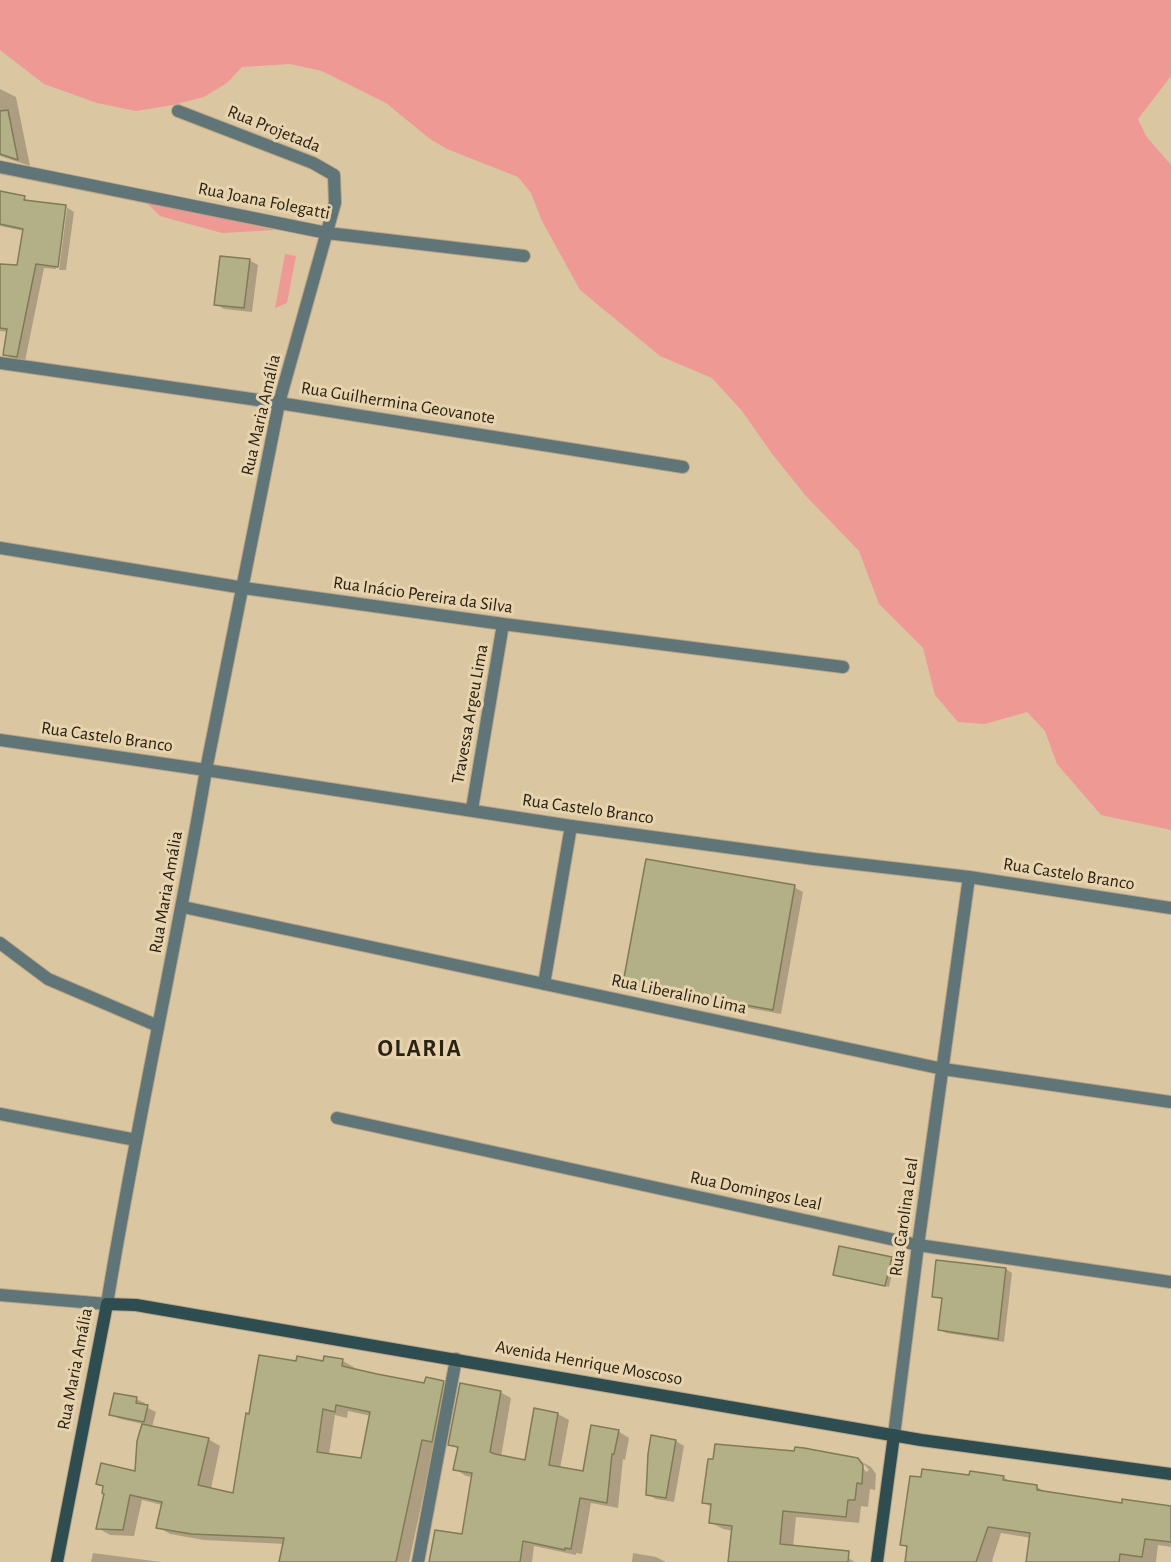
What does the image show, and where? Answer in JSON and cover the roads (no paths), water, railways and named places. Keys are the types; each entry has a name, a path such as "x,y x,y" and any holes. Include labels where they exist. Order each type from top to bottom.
{"main road":[{"name":"Avenida Henrique Moscoso","path":"106,1304 136,1305 894,1435 1171,1474"},
{"name":"Rua Maria Amália","path":"57,1562 106,1304"},
{"name":"Rua Carolina Leal","path":"877,1562 894,1435"}],"street":[{"name":"Rua Projetada","path":"178,111 297,157 334,175 335,203 327,233"},
{"name":"Rua Joana Folegatti","path":"0,167 327,233 524,256"},
{"name":"Rua Maria Amália","path":"106,1304 158,1026 183,907 206,770 279,403 327,233"},
{"name":"Rua Guilhermina Geovanote","path":"0,363 279,403 683,467"},
{"name":"Rua Inácio Pereira da Silva","path":"0,548 244,588 843,668"},
{"name":"Travessa Argeu Lima","path":"472,809 503,624"},
{"name":"Rua Castelo Branco","path":"0,740 472,809 571,826 814,859 969,877 1171,908"},
{"path":"544,984 571,826"},
{"name":"Rua Carolina Leal","path":"894,1435 969,877"},
{"name":"Rua Liberalino Lima","path":"183,907 943,1069 1171,1101"},
{"path":"0,943 48,979 158,1026"},
{"path":"0,1114 136,1140"},
{"name":"Rua Domingos Leal","path":"337,1118 918,1245 1171,1282"},
{"name":"Avenida Henrique Moscoso","path":"0,1295 106,1304"},
{"path":"418,1562 456,1359"}],"district":[{"name":"OLARIA","path":"420,1049"}]}
